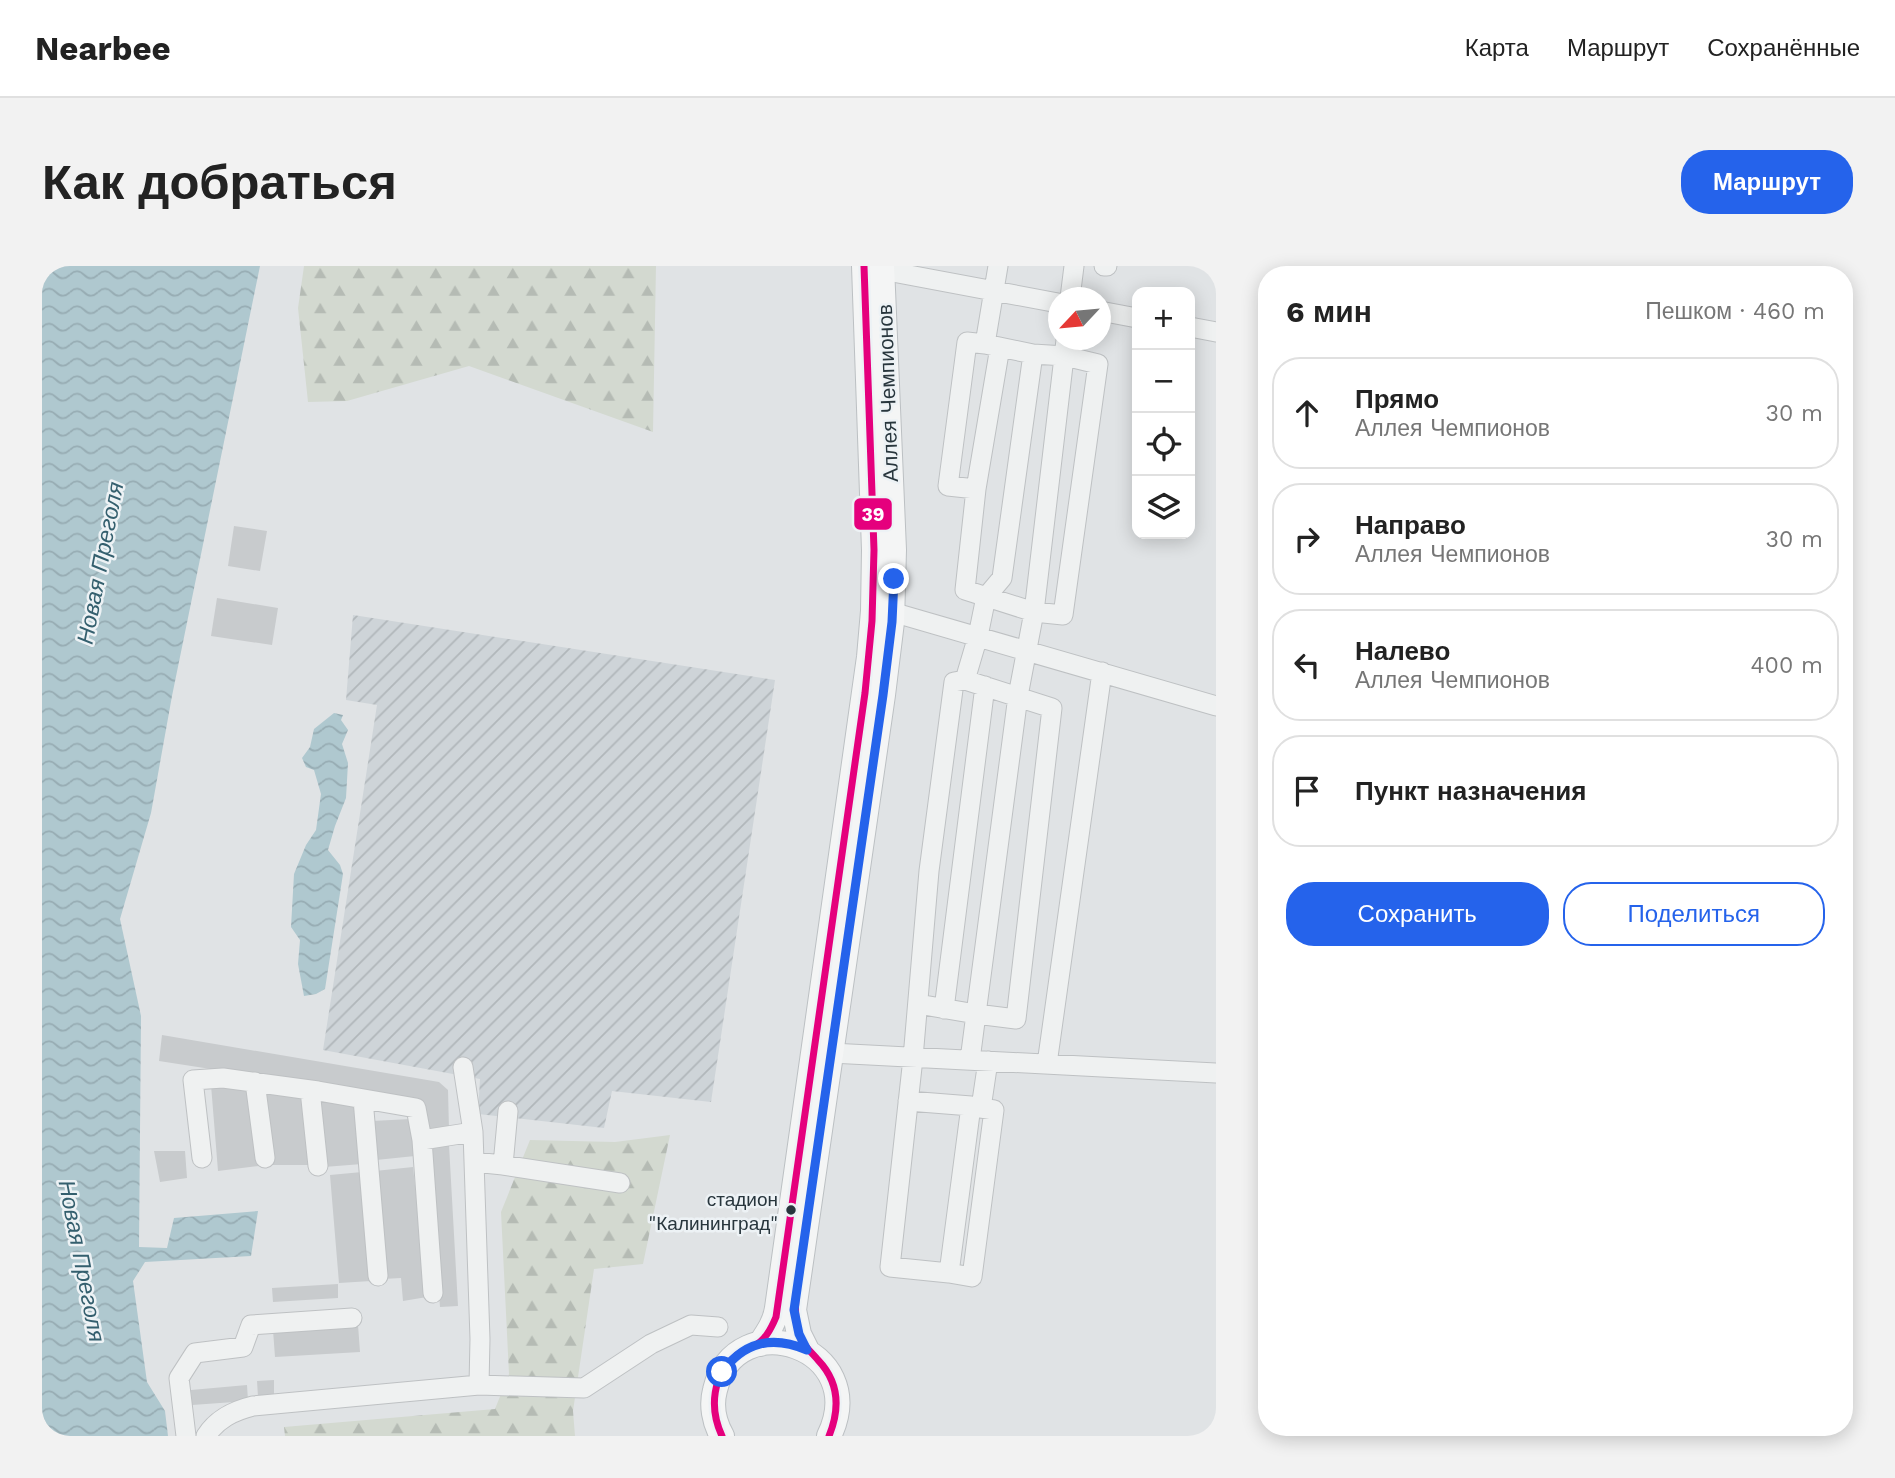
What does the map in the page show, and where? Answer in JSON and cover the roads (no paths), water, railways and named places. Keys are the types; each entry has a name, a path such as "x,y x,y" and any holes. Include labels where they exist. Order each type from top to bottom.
{"main road":[{"name":"Аллея Чемпионов","path":"829,1436 837,1413 835,1388 825,1367 807,1350 799,1334 794,1310 883,695 892,612 894,531 876,267"},
{"name":"Аллея Чемпионов","path":"760,1344 776,1317 866,693 874,550 876,267"},
{"path":"722,1436 713,1407 716,1383 729,1362 738,1354 760,1344 784,1342 807,1350"}],"street":[{"path":"998,266 992,346 965,590 1034,612 1063,615 1098,364 1069,350"},
{"path":"1071,287 1074,266"},
{"path":"876,267 1048,301"},
{"path":"1111,313 1132,317"},
{"path":"1195,328 1216,332"},
{"path":"976,489 948,486 967,342 1033,354 1054,350"},
{"path":"976,1107 979,1061 976,1014 1018,696 1034,612 1065,350"},
{"path":"965,680 986,597 1003,578 1033,354"},
{"path":"892,612 1216,706"},
{"path":"1047,1064 1101,672"},
{"path":"908,1101 994,1110 972,1277 890,1267 908,1101 913,1058 929,871 954,682 965,680 1052,708 1016,1019 918,1004"},
{"path":"944,1009 985,686"},
{"path":"831,1053 1216,1073"},
{"path":"463,1067 473,1132 479,1385"},
{"path":"202,1158 193,1080 223,1078 255,1082 416,1108 422,1140 433,1293"},
{"path":"255,1082 265,1158"},
{"path":"310,1090 318,1166"},
{"path":"363,1099 378,1276"},
{"path":"503,1165 508,1111"},
{"path":"422,1140 473,1132"},
{"path":"474,1162 620,1184"},
{"path":"186,1436 178,1378 195,1353 243,1347 251,1325 352,1318"},
{"path":"206,1436 236,1410 253,1406 479,1385 584,1388 651,1344 691,1325 718,1327"}],"water":[{"name":"Новая Преголя","path":"45,266 260,266 172,696 151,813 120,919 141,1016 139,1247 167,1248 174,1218 258,1211 251,1256 145,1262 133,1281 147,1382 165,1411 168,1436 42,1436 42,273"},
{"path":"334,713 343,715 341,720 348,730 342,744 348,763 346,798 328,850 340,865 343,874 325,989 304,996 298,964 300,940 291,927 294,874 306,845 316,830 321,794 314,770 306,767 302,758 310,747 314,729"}],"place":[{"name":"стадион \"Калининград\"","path":"791,1210"}]}
